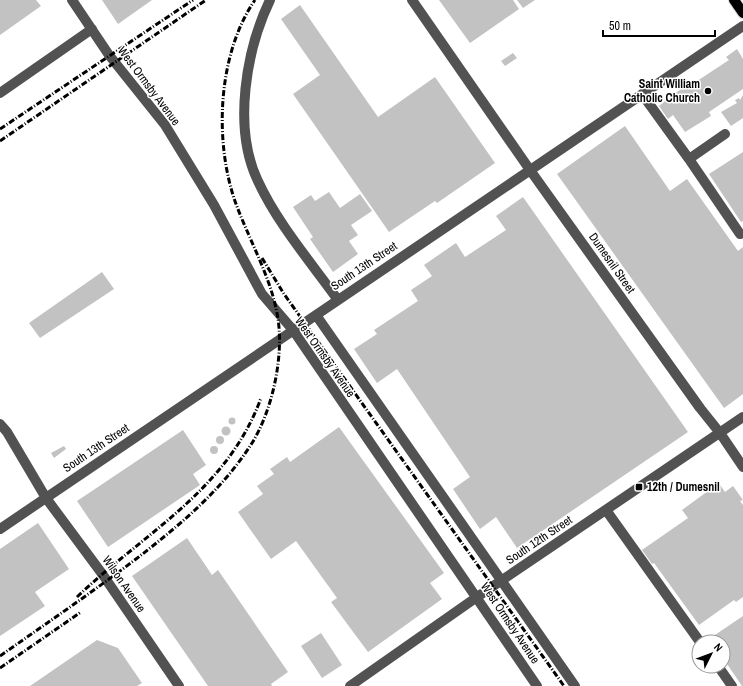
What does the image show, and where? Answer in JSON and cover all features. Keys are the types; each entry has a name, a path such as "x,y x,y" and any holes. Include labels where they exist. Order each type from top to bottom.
{"main road":[{"path":"734,0 743,13"}],"street":[{"name":"West Ormsby Avenue","path":"72,0 112,59 165,125 214,205 262,294 293,330 477,597 492,623 537,686"},
{"path":"270,0 264,12 246,74 243,112 249,158 257,179 274,211 338,300"},
{"name":"Dumesnil Street","path":"412,0 530,170 743,467"},
{"name":"South 13th Street","path":"0,529 743,26"},
{"path":"0,92 92,29"},
{"path":"642,94 740,234"},
{"path":"688,159 725,134"},
{"name":"West Ormsby Avenue","path":"316,315 574,686"},
{"name":"South 12th Street","path":"350,686 477,597 743,417"},
{"name":"Wilson Avenue","path":"0,424 46,498 103,575 179,686"},
{"path":"606,510 694,634"},
{"path":"724,674 732,686"}],"building":[{"path":"0,0 36,0 41,6 0,35"},
{"path":"102,0 152,0 118,24"},
{"path":"439,0 513,0 519,9 470,43"},
{"path":"517,0 535,0 523,8"},
{"path":"300,5 378,117 435,77 495,163 437,203 435,201 389,232 293,94 320,75 281,19"},
{"name":"Saint William Catholic Church","path":"737,49 743,59 743,89 709,112 711,116 685,132 673,115 668,119 659,106 690,82 691,85 729,60 726,57"},
{"path":"513,53 517,58 505,66 501,61"},
{"path":"743,95 743,118 731,126 721,112 737,103 735,100 739,98 740,100"},
{"path":"625,126 670,191 687,179 738,251 743,247 743,394 724,408 557,174"},
{"path":"743,152 743,221 741,222 709,174"},
{"path":"329,192 340,208 360,194 372,211 351,225 358,235 349,241 358,254 333,272 310,239 313,237 293,207 311,195 315,201"},
{"path":"523,197 688,432 517,548 496,517 480,529 453,489 470,477 397,369 377,383 354,349 377,334 374,330 418,301 411,290 432,276 424,265 456,243 465,257 506,230 496,216"},
{"path":"102,272 114,289 40,338 29,323"},
{"path":"232,417 235,418 235,424 232,425 229,424 228,421 229,418"},
{"path":"224,427 228,427 230,431 228,435 224,435 222,433 222,429"},
{"path":"339,427 444,573 430,583 442,599 368,652 331,602 337,598 296,541 271,559 238,512 263,494 257,486 274,474 270,469 287,457 290,462"},
{"path":"183,430 206,465 193,474 200,485 108,547 77,501"},
{"path":"218,436 222,436 224,440 222,444 218,444 216,442 216,438"},
{"path":"64,446 66,449 54,458 51,453"},
{"path":"214,446 217,447 217,453 214,454 211,453 210,450 211,447"},
{"path":"719,483 725,492 733,486 743,500 740,501 743,505 743,597 736,602 734,600 699,625 654,563 652,564 642,550 688,518 682,510"},
{"path":"38,523 69,569 35,592 45,606 0,636 0,549"},
{"path":"187,538 212,575 218,570 288,672 271,684 272,686 208,686 132,576"},
{"path":"743,616 743,686 731,670 731,634 716,634"},
{"path":"321,633 342,665 322,678 301,646"},
{"path":"97,640 118,648 142,683 137,686 30,686"}],"railway":[{"path":"0,129 193,0"},
{"path":"0,141 206,0"},
{"path":"0,656 123,569 156,544 186,518 215,490 241,460 252,443 266,414 278,363 279,329 277,313 274,299 264,271 236,204 229,180 224,154 222,127 226,73 233,46 242,22 255,0"},
{"path":"262,258 284,294 564,686"},
{"path":"77,597 182,508 206,485 227,459 246,431 261,398"},
{"path":"0,668 81,612"}],"place":[{"name":"Saint William Catholic Church","path":"708,91"},
{"name":"12th / Dumesnil","path":"639,487"}]}
